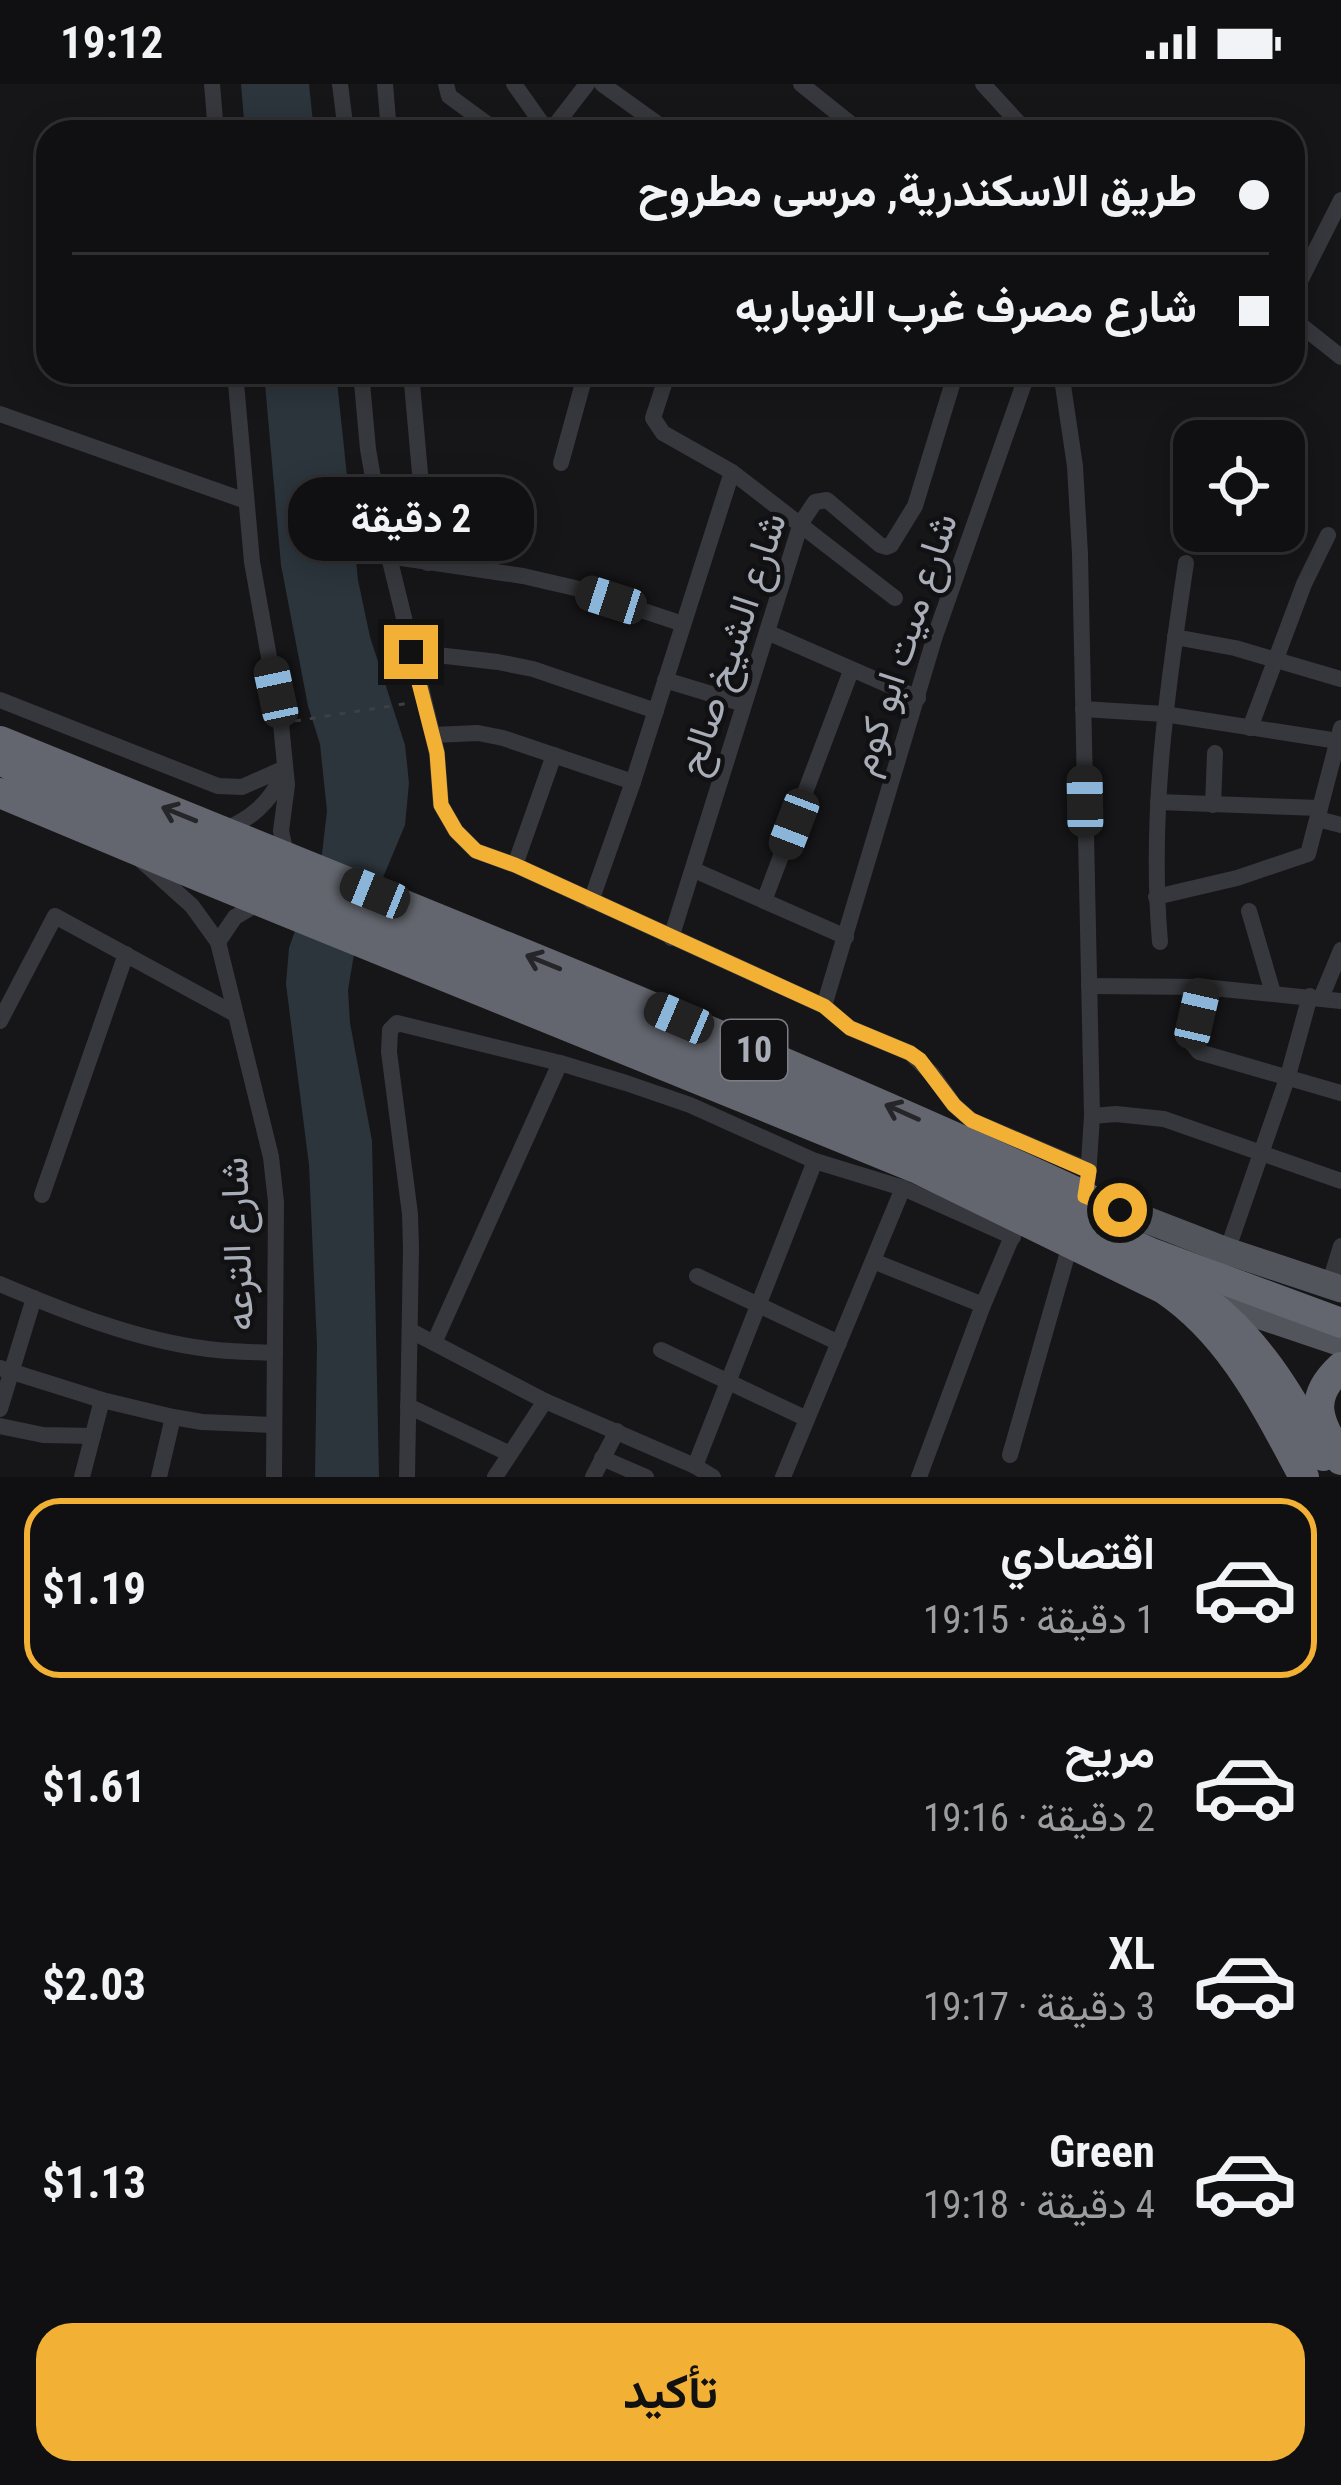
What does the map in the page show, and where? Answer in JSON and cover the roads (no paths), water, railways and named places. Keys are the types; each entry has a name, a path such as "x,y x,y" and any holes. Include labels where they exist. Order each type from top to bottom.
{"highway":[{"name":"10","path":"0,741 221,831 272,879 951,1184 1016,1228 1070,1245 1164,1288 1214,1332 1325,1468"},
{"path":"0,760 62,792 272,879"},
{"name":"10","path":"0,793 134,850 272,879 415,924 1087,1184"},
{"path":"415,924 1101,1231 1341,1323"},
{"path":"1101,1231 1132,1258 1191,1290 1243,1334 1284,1386 1325,1468"},
{"path":"1325,1468 1318,1404 1322,1390 1341,1367"}],"main road":[{"name":"10","path":"1087,1184 1227,1251 1335,1287"},
{"name":"10","path":"1185,1303 1240,1310 1341,1343"}],"street":[{"path":"212,84 215,120"},
{"path":"340,84 344,120"},
{"path":"385,84 388,120"},
{"path":"446,84 449,96 482,120"},
{"path":"514,84 540,120"},
{"path":"558,120 586,84"},
{"path":"602,84 652,120"},
{"path":"801,84 846,120"},
{"path":"983,84 1016,120"},
{"path":"1305,271 1341,200"},
{"path":"1305,328 1341,357"},
{"path":"218,942 235,916 272,879 286,799 281,724 257,600 237,384"},
{"path":"362,384 368,449 388,556 437,753 441,805 456,831 476,851 824,1006 850,1028 910,1053 971,1120 1087,1184 1092,1116 1078,504 1063,384"},
{"path":"412,384 428,563"},
{"path":"561,463 580,384"},
{"path":"664,384 655,412 663,433 732,472 896,598"},
{"name":"شارع الشيخ صالح","path":"671,938 801,523 815,502 824,499 880,545 891,545 915,506 952,384"},
{"name":"شارع ميت ابو كوم","path":"824,1006 935,636 1024,384"},
{"path":"0,414 246,501"},
{"path":"591,901 732,472"},
{"path":"1250,728 1304,584 1328,535"},
{"path":"388,556 523,576 683,624"},
{"path":"1160,942 1156,898 1164,714 1186,563"},
{"path":"767,632 918,698"},
{"path":"1174,637 1235,648 1341,679"},
{"path":"411,652 533,669 656,711"},
{"path":"764,901 851,671"},
{"path":"665,680 744,704"},
{"path":"0,700 218,786 242,787 285,768"},
{"path":"1083,709 1164,714 1339,745 1310,852 1156,898"},
{"path":"433,735 478,733 502,738 633,782"},
{"path":"1213,806 1215,753"},
{"path":"515,865 554,755"},
{"path":"221,831 246,820 267,802 285,768"},
{"path":"1158,802 1319,813 1341,825"},
{"name":"شارع الترعه","path":"134,850 192,906 218,942 271,1157 275,1186 274,1477"},
{"path":"694,870 846,937"},
{"path":"1249,911 1274,993"},
{"path":"0,1022 54,916 236,1014"},
{"path":"1227,1251 1316,997 1341,950"},
{"path":"42,1195 126,954"},
{"path":"1089,986 1203,987 1341,1001"},
{"path":"1203,987 1190,1041 1198,1052 1341,1094"},
{"path":"407,1477 410,1214 389,1052 392,1026 404,1023 560,1063 690,1106 815,1161 1016,1228 919,1477"},
{"path":"434,1343 560,1063"},
{"path":"1092,1116 1164,1119 1341,1181"},
{"path":"694,1466 815,1161"},
{"path":"783,1477 903,1187"},
{"path":"1010,1455 1070,1245"},
{"path":"1335,1287 1341,1246"},
{"path":"873,1261 983,1305"},
{"path":"698,1276 839,1343"},
{"path":"0,1283 160,1340 210,1350 274,1353"},
{"path":"0,1409 6,1370 34,1298"},
{"path":"411,1331 544,1401 713,1477"},
{"path":"661,1350 807,1419"},
{"path":"6,1370 173,1418 274,1425"},
{"path":"82,1477 102,1400"},
{"path":"495,1477 544,1401"},
{"path":"408,1406 508,1454"},
{"path":"159,1477 173,1418"},
{"path":"0,1426 43,1435 93,1436"},
{"path":"592,1477 616,1431"},
{"path":"602,1458 646,1477"}]}
